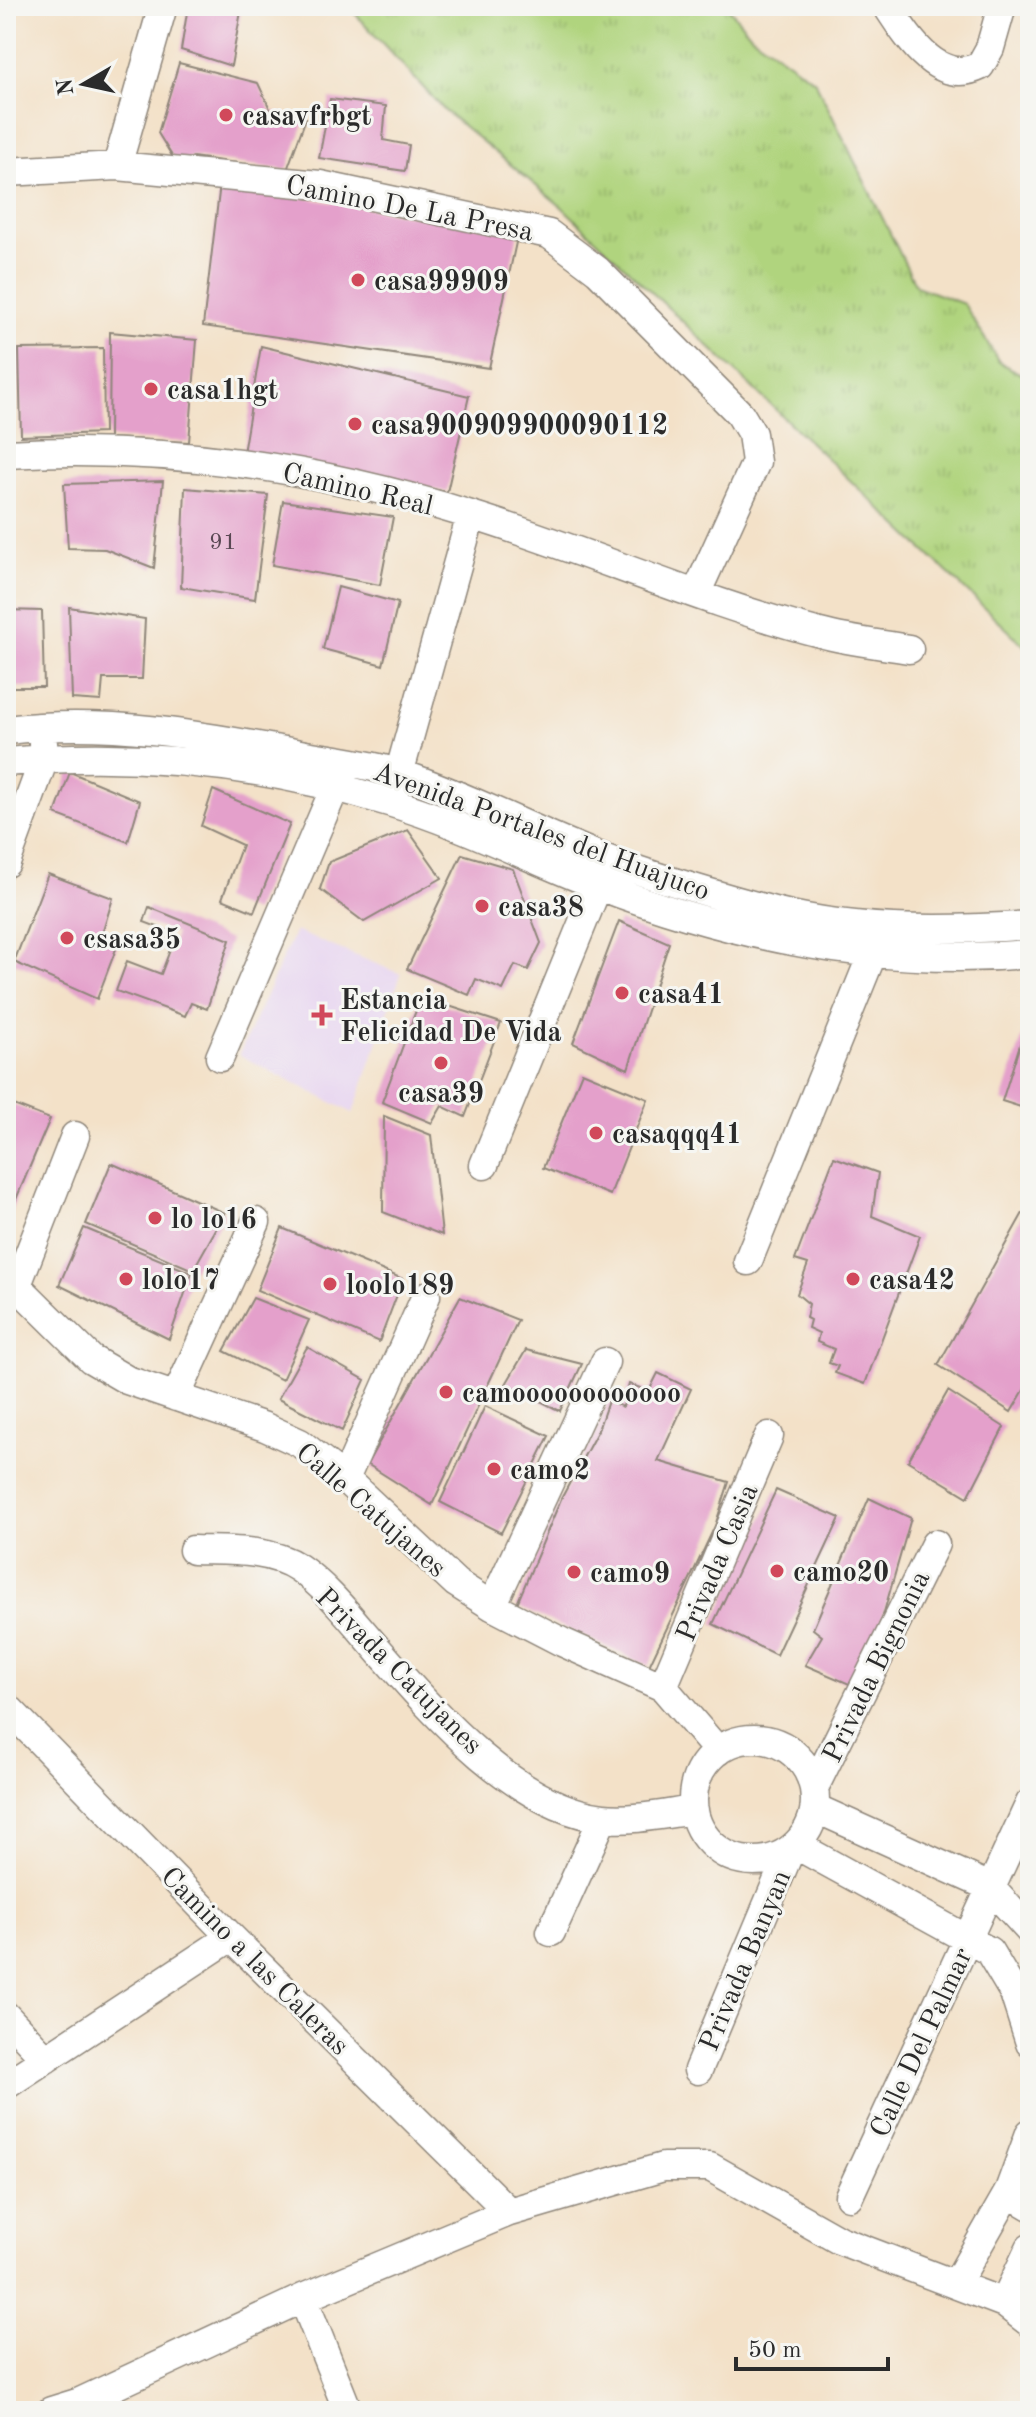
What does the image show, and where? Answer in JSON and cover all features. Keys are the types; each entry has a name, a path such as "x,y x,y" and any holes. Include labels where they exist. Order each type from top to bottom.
{"street":[{"path":"117,166 163,6"},
{"path":"887,6 917,49 948,70 969,72 980,66 990,48 1002,6"},
{"name":"Camino De La Presa","path":"6,172 117,166 320,185 549,234 598,271 740,414 752,434 756,462 696,594"},
{"name":"Camino Real","path":"6,454 71,450 202,456 336,479 471,515 696,594 821,633 909,649"},
{"path":"391,802 471,515"},
{"path":"6,863 44,759 43,726"},
{"name":"Avenida Portales del Huajuco","path":"6,730 43,726 141,728 217,738 341,775 391,802 603,872 760,907 881,927 1030,925"},
{"name":"Avenida Portales del Huajuco","path":"6,762 131,756 341,775 398,773 495,810 682,915 764,937 875,955 983,959 1030,954"},
{"path":"220,1057 341,775"},
{"path":"484,1165 603,872"},
{"path":"748,1261 875,955 881,927"},
{"path":"12,1280 75,1136"},
{"path":"176,1397 256,1222"},
{"name":"Calle Catujanes","path":"12,1280 91,1359 127,1380 300,1443 345,1479 456,1583 492,1606 663,1687 718,1751"},
{"path":"345,1479 426,1296"},
{"path":"492,1606 605,1362"},
{"name":"Privada Casia","path":"663,1687 769,1436"},
{"name":"Privada Bignonia","path":"815,1798 935,1544"},
{"name":"Privada Catujanes","path":"193,1550 271,1556 298,1568 337,1604 425,1703 511,1780 568,1809 603,1818 631,1818 694,1810"},
{"name":"Camino a las Caleras","path":"6,1706 231,1937 509,2212"},
{"path":"746,1740 776,1743 793,1753 807,1769 815,1798 809,1828 793,1848 771,1859 751,1862 730,1857 713,1846 700,1829 694,1810 697,1777 718,1751 746,1740"},
{"path":"815,1798 990,1887 1030,1931"},
{"name":"Calle Del Palmar","path":"849,2196 1030,1803"},
{"path":"551,1932 603,1818"},
{"path":"793,1848 989,1951 1014,1993 1030,2043"},
{"name":"Privada Banyan","path":"698,2070 793,1848"},
{"path":"6,2085 231,1937"},
{"path":"6,2016 46,2059"},
{"path":"956,2284 1019,2200 1030,2133"},
{"path":"51,2411 80,2402 303,2298 509,2212 663,2167 710,2167 839,2240 1004,2303 1030,2323"},
{"path":"1004,2303 1030,2248"},
{"path":"303,2298 348,2411"}],"shaded area":[{"name":"Estancia Felicidad De Vida","path":"295,931 401,974 353,1113 239,1055"}],"green space":[{"path":"348,6 727,6 751,35 815,81 916,286 964,304 999,362 1030,379 1030,651 562,207 445,111"}],"building":[{"path":"188,6 242,6 231,66 181,50"},
{"name":"casavfrbgt","path":"179,63 258,83 271,111 306,118 287,170 193,157 177,164 158,133"},
{"path":"330,99 386,106 383,140 409,145 405,171 319,158"},
{"name":"casa99909","path":"220,184 518,233 489,368 203,326"},
{"name":"casa1hgt","path":"110,332 197,340 189,442 109,438"},
{"name":"casa900909900090112","path":"261,346 469,396 447,492 243,453"},
{"path":"103,348 104,433 21,436 19,349"},
{"path":"163,481 154,568 105,549 68,548 64,484"},
{"path":"185,488 268,495 255,599 181,587"},
{"path":"283,501 393,517 380,585 272,565"},
{"path":"338,587 398,603 383,665 323,649"},
{"path":"69,607 145,619 142,679 103,679 101,701 72,699"},
{"path":"6,610 42,611 44,687 6,687"},
{"path":"70,772 140,801 128,842 55,814"},
{"path":"213,790 290,824 254,912 222,899 242,845 201,826"},
{"path":"408,830 442,878 364,922 320,889 329,862"},
{"name":"casa38","path":"462,854 513,869 541,943 528,970 515,965 503,990 476,979 469,995 407,969"},
{"name":"csasa35","path":"48,874 113,898 102,934 119,941 97,999 14,962"},
{"path":"149,907 230,940 207,1009 191,1003 185,1016 116,991 127,961 161,974 176,934 144,922"},
{"name":"casa41","path":"619,921 669,943 628,1069 573,1043"},
{"name":"casa39","path":"421,997 501,1023 465,1117 442,1106 432,1123 382,1102"},
{"path":"1030,1016 1030,1110 1002,1101"},
{"name":"casaqqq41","path":"582,1072 648,1099 610,1195 543,1168"},
{"path":"6,1102 50,1119 6,1223"},
{"path":"384,1116 431,1135 442,1235 383,1212"},
{"name":"casa42","path":"834,1157 878,1173 872,1216 920,1236 865,1384 835,1373 838,1366 829,1363 834,1349 817,1342 819,1333 808,1328 810,1320 806,1318 809,1304 797,1294 808,1264 795,1260"},
{"name":"lo lo16","path":"111,1163 225,1213 193,1270 86,1224"},
{"path":"1023,1213 1030,1217 1030,1380 1011,1412 938,1365"},
{"name":"lolo17","path":"84,1228 192,1273 169,1339 59,1285"},
{"name":"loolo189","path":"282,1228 403,1279 379,1342 257,1290"},
{"name":"camoooooooooooo","path":"460,1297 518,1320 432,1505 367,1464"},
{"path":"253,1298 309,1320 282,1380 224,1351"},
{"path":"307,1347 365,1380 342,1431 278,1399"},
{"path":"526,1350 582,1364 560,1411 506,1384"},
{"path":"658,1373 691,1389 658,1461 729,1482 715,1526 649,1666 516,1606 561,1499 598,1430 608,1401 623,1407 629,1384 649,1391"},
{"path":"948,1391 1004,1427 968,1497 908,1461"},
{"name":"camo2","path":"485,1406 549,1436 501,1533 440,1502"},
{"name":"camo20","path":"776,1490 840,1518 776,1655 713,1624"},
{"path":"869,1498 911,1518 882,1619 854,1686 805,1665 822,1636 813,1629"}],"place":[{"name":"casavfrbgt","path":"226,115"},
{"name":"casa99909","path":"358,280"},
{"name":"casa1hgt","path":"151,389"},
{"name":"casa900909900090112","path":"355,424"},
{"name":"casa38","path":"482,906"},
{"name":"csasa35","path":"67,938"},
{"name":"casa41","path":"622,993"},
{"name":"Estancia Felicidad De Vida","path":"322,1015"},
{"name":"casa39","path":"441,1063"},
{"name":"casaqqq41","path":"596,1133"},
{"name":"lo lo16","path":"155,1218"},
{"name":"lolo17","path":"126,1279"},
{"name":"casa42","path":"853,1279"},
{"name":"loolo189","path":"330,1284"},
{"name":"camoooooooooooo","path":"446,1392"},
{"name":"camo2","path":"494,1469"},
{"name":"camo20","path":"777,1571"},
{"name":"camo9","path":"574,1572"}]}
